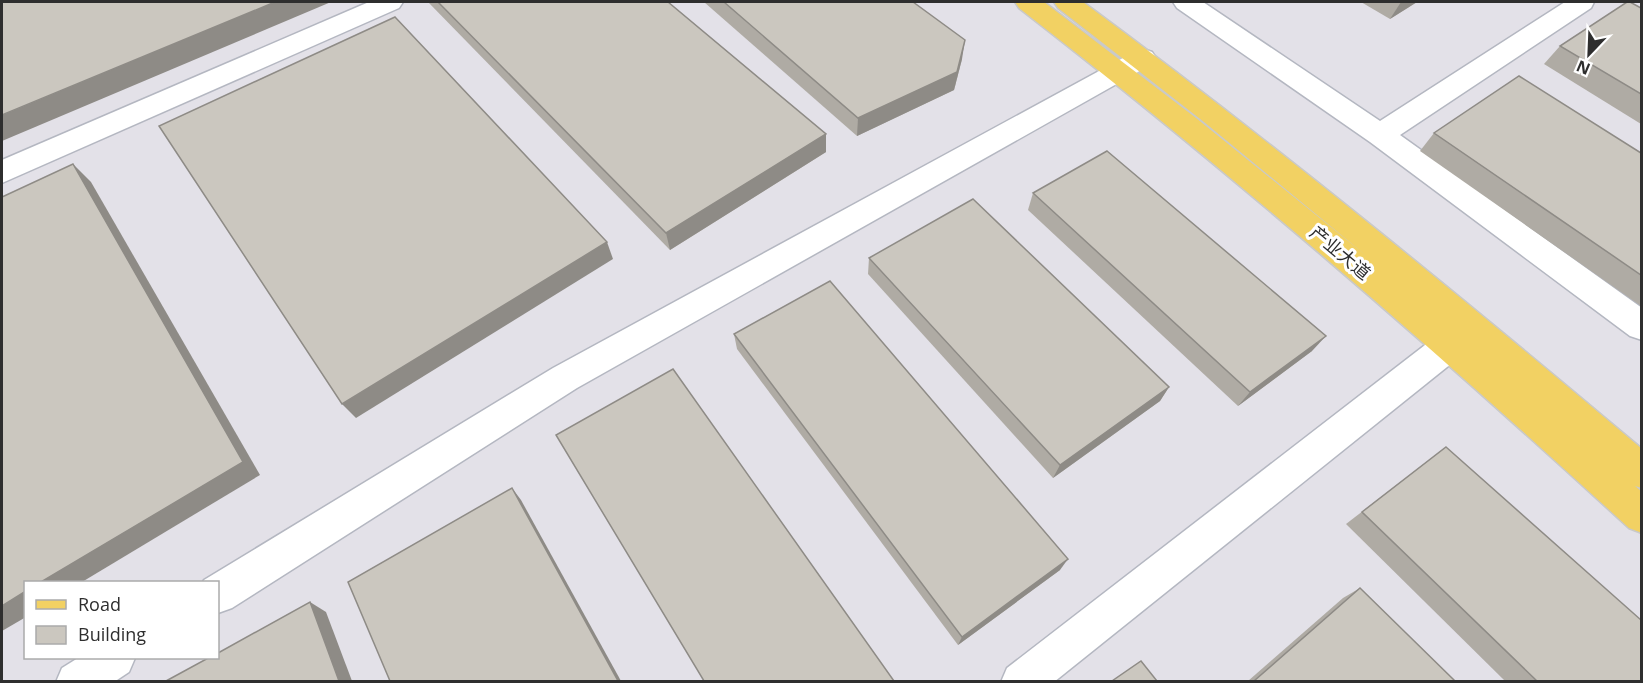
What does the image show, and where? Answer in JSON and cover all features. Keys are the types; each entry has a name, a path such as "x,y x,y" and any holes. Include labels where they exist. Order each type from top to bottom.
{"main road":[{"name":"产业大道","path":"1028,2 1131,64 1474,327 1641,472"},
{"name":"产业大道","path":"1066,2 1131,64 1641,516"}],"street":[{"path":"2,172 390,2"},
{"path":"1186,2 1380,135 1641,326"},
{"path":"1380,135 1582,2"},
{"path":"219,593 565,378 1131,64"},
{"path":"1021,681 1450,345"},
{"path":"76,681 112,659"}],"shaded area":[{"path":"2,2 1641,2 1641,681 2,681"}],"building":[{"path":"2,2 275,2 2,115"},
{"path":"438,2 668,2 826,134 666,233"},
{"path":"724,2 913,2 965,40 957,72 858,118"},
{"path":"1627,2 1641,8 1641,94 1560,46"},
{"path":"395,17 607,242 342,404 159,126"},
{"path":"1519,76 1641,153 1641,275 1434,133"},
{"path":"1107,151 1326,336 1250,392 1033,193"},
{"path":"73,164 243,462 43,581 24,581 24,592 2,606 2,197"},
{"path":"973,199 1169,387 1060,465 869,258"},
{"path":"830,281 1068,559 962,637 734,334"},
{"path":"673,369 894,681 704,681 556,435"},
{"path":"1446,447 1641,620 1641,681 1537,681 1362,512"},
{"path":"512,488 618,681 390,681 348,582"},
{"path":"1360,588 1455,681 1254,681"},
{"path":"310,602 339,681 166,681 206,659 219,659 219,652"},
{"path":"1141,661 1157,681 1112,681"}]}
